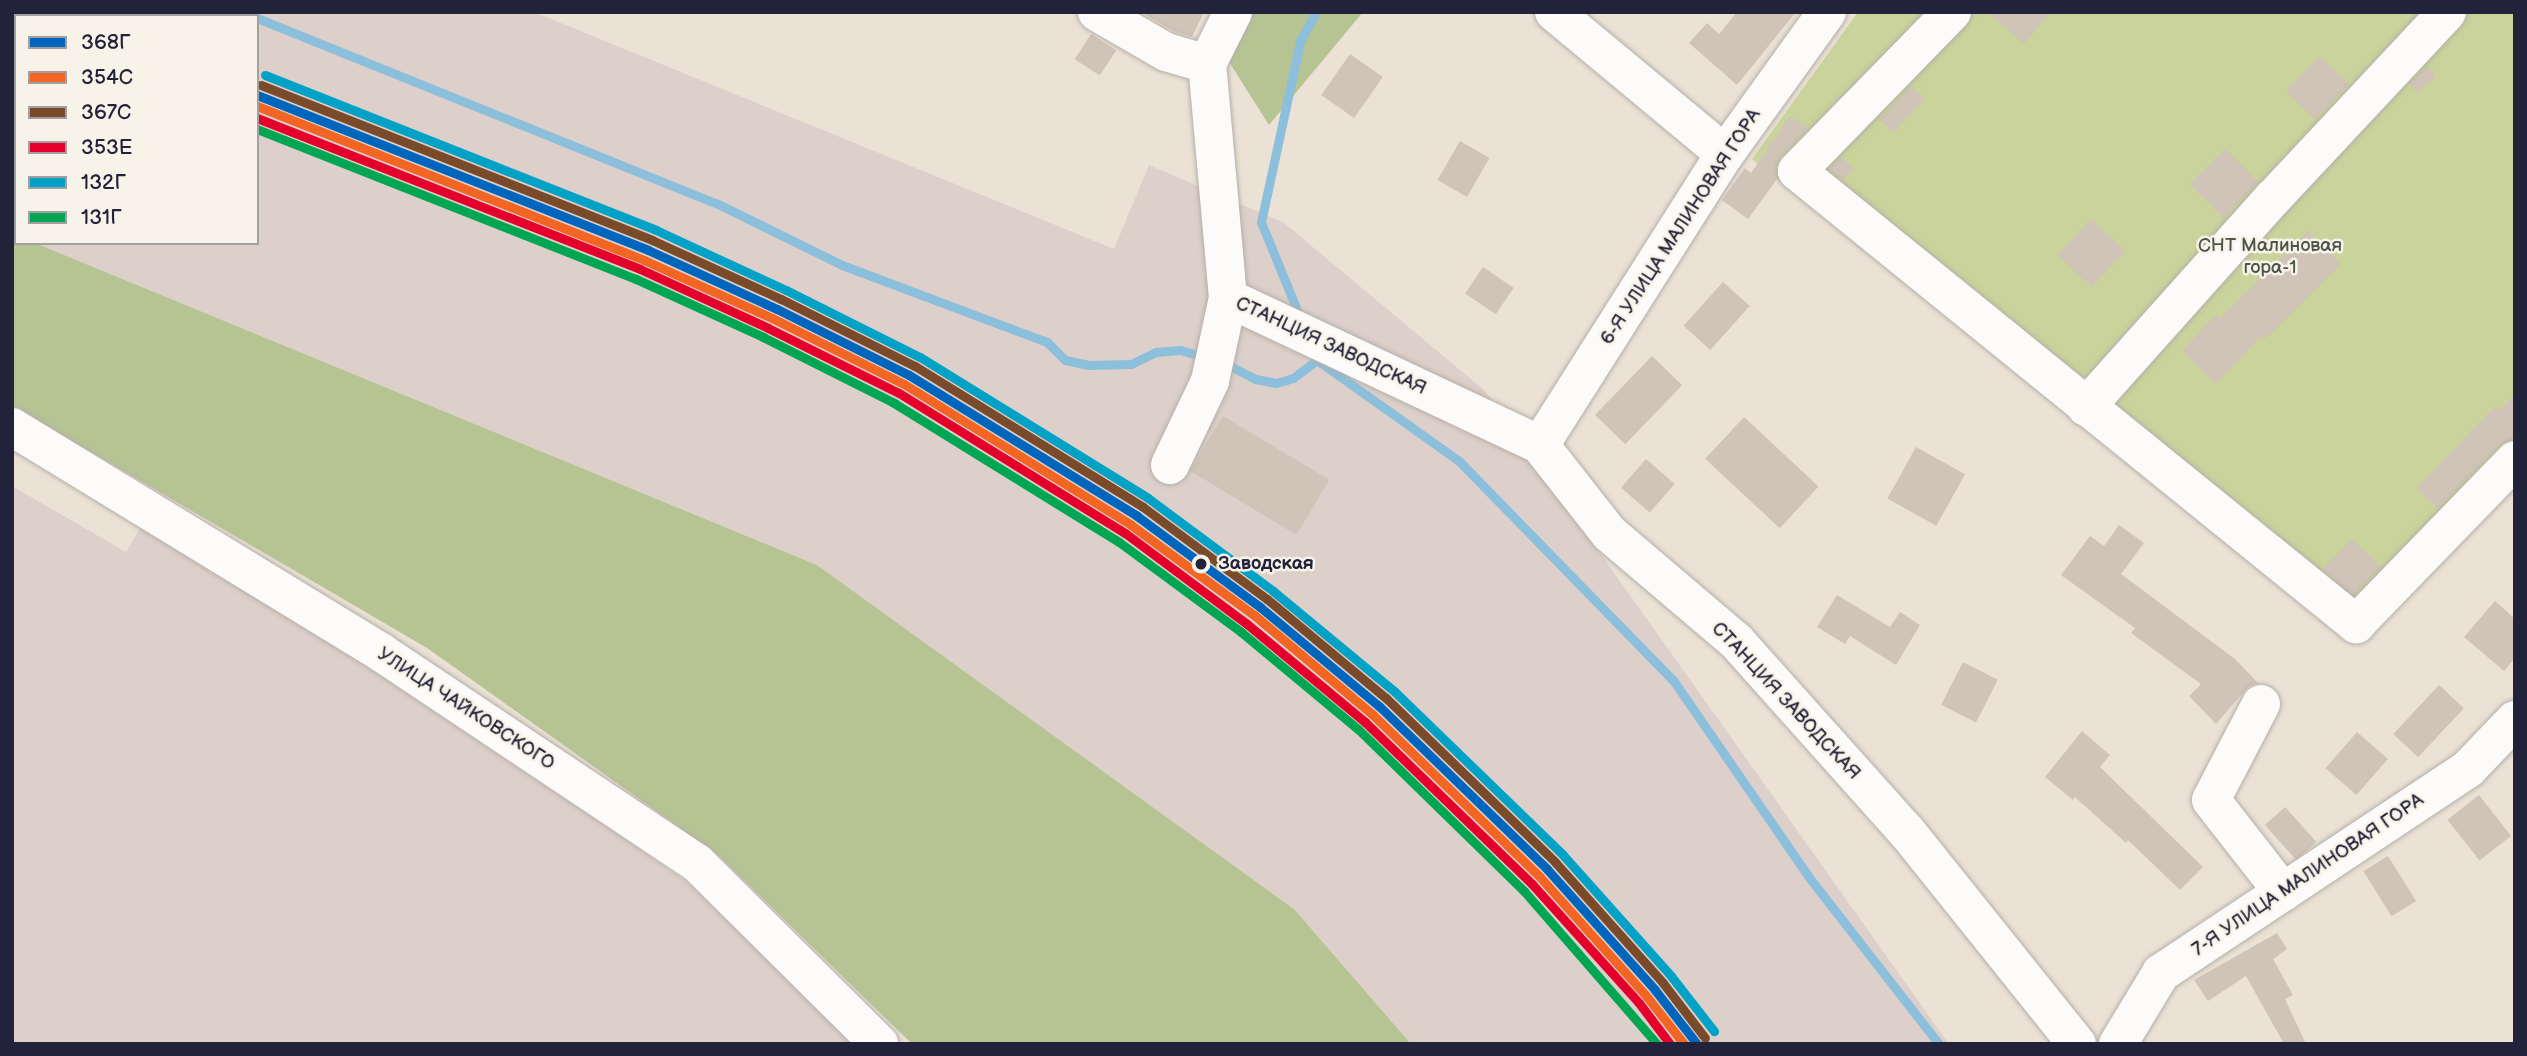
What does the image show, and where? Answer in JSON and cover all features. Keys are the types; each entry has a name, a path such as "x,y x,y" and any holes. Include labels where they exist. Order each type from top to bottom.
{"street":[{"path":"1097,12 1166,52 1208,64"},
{"path":"1170,465 1210,381 1228,298 1208,64 1233,12"},
{"path":"1554,12 1725,154"},
{"name":"6-Я УЛИЦА МАЛИНОВАЯ ГОРА","path":"1540,445 1725,154 1827,12"},
{"path":"1952,12 1797,171 2357,624 2515,460"},
{"path":"2086,407 2274,197 2446,12"},
{"name":"СТАНЦИЯ ЗАВОДСКАЯ","path":"1228,298 1540,445 1609,533 1736,641 1754,661 1907,832 2077,1044"},
{"name":"УЛИЦА ЧАЙКОВСКОГО","path":"12,427 382,653 697,863 878,1044"},
{"path":"2261,705 2211,800 2283,892"},
{"name":"7-Я УЛИЦА МАЛИНОВАЯ ГОРА","path":"2118,1044 2161,973 2468,769 2515,720"}],"shaded area":[{"path":"12,12 534,12 1114,249 1149,165 1284,223 1484,390 1949,1044 1411,1044 1294,909 817,565 40,245 259,245 259,14 14,14 12,234"},
{"path":"12,486 126,552 141,527 460,721 690,885 855,1044 12,1044"}],"green space":[{"path":"1245,12 1363,12 1269,125 1224,54"},
{"name":"СНТ Малиновая гора-1","path":"1858,12 2515,12 2515,478 2357,640 1752,159"},
{"path":"12,234 14,245 40,245 817,565 1294,909 1411,1044 912,1044 718,855 427,648 12,406"}],"building":[{"path":"1141,12 1204,12 1192,37 1175,32"},
{"path":"1737,12 1796,12 1737,85 1689,43 1707,23 1719,34"},
{"path":"1988,12 2051,12 2024,44"},
{"path":"1091,34 1116,50 1100,75 1075,59"},
{"path":"1350,54 1383,77 1354,118 1321,95"},
{"path":"2320,56 2349,84 2315,119 2286,91"},
{"path":"2427,66 2436,76 2417,93 2410,84"},
{"path":"1911,86 1925,99 1894,133 1880,120"},
{"path":"1790,116 1808,128 1781,156 1776,167 1777,179 1748,219 1722,200 1745,168 1751,173"},
{"path":"1460,141 1489,158 1467,197 1438,180"},
{"path":"2225,149 2258,182 2223,218 2190,184"},
{"path":"1841,157 1854,168 1843,180 1829,169"},
{"path":"2091,219 2125,251 2092,287 2058,255"},
{"path":"2308,231 2341,264 2265,339 2261,336 2216,384 2182,351 2216,315 2219,319"},
{"path":"1483,267 1514,288 1496,314 1465,294"},
{"path":"1723,282 1750,306 1710,350 1684,326"},
{"path":"1652,356 1682,385 1625,444 1595,415"},
{"path":"2515,394 2515,439 2499,445 2438,508 2417,488 2495,406 2499,411"},
{"name":"Заводская","path":"1223,416 1329,480 1296,535 1190,471"},
{"path":"1744,417 1819,487 1780,528 1705,459"},
{"path":"1916,447 1965,474 1936,526 1887,499"},
{"path":"1646,459 1675,484 1650,513 1621,488"},
{"path":"2119,525 2144,543 2121,574 2235,659 2258,683 2249,686 2216,724 2189,696 2201,684 2131,633 2135,628 2061,575 2090,536 2104,546"},
{"path":"2352,539 2381,567 2352,597 2323,569"},
{"path":"1837,595 1890,627 1900,612 1920,625 1896,665 1850,636 1845,644 1817,627"},
{"path":"2495,601 2515,619 2515,658 2504,671 2464,637"},
{"path":"1963,662 1998,680 1976,722 1941,705"},
{"path":"2439,685 2464,708 2418,757 2393,734"},
{"path":"2082,731 2110,755 2100,767 2203,867 2180,890 2128,840 2126,843 2075,797 2073,800 2045,777"},
{"path":"2357,732 2388,759 2356,795 2326,768"},
{"path":"2479,795 2511,836 2479,861 2447,820"},
{"path":"2285,807 2316,842 2296,860 2265,825"},
{"path":"2388,856 2416,901 2391,916 2363,871"},
{"path":"2277,933 2287,949 2273,959 2293,995 2285,999 2306,1044 2284,1044 2246,976 2208,1001 2194,980"}],"waterway":[{"path":"244,12 248,14"},
{"path":"1301,320 1261,222 1300,41 1316,12"},
{"path":"259,19 716,203 842,265 1047,342 1065,360 1088,365 1131,364 1156,352 1180,350 1205,357"},
{"path":"1315,355 1317,360 1459,461 1673,680 1808,876 1939,1044"},
{"path":"1222,362 1255,379 1276,383 1293,378 1317,360"}],"transit line":[{"name":"132Г","path":"265,75 656,230 786,290 920,357 1148,498 1273,591 1394,691 1563,855 1671,976 1714,1031"},
{"name":"367С","path":"261,85 652,240 781,299 915,366 1143,507 1267,599 1386,698 1555,862 1663,983 1705,1038"},
{"name":"368Г","path":"259,96 648,250 777,309 909,375 1137,516 1260,607 1379,706 1547,869 1655,990 1697,1044"},
{"name":"354С","path":"259,107 644,260 772,318 904,384 1131,525 1254,615 1372,714 1539,876 1647,997 1684,1044"},
{"name":"353Е","path":"259,119 640,269 768,328 899,393 1125,533 1247,624 1365,722 1532,884 1639,1003 1670,1044"},
{"name":"131Г","path":"259,130 636,279 763,337 894,403 1119,542 1241,632 1358,729 1524,891 1657,1044"}],"place":[{"name":"Заводская","path":"1201,564"}]}
